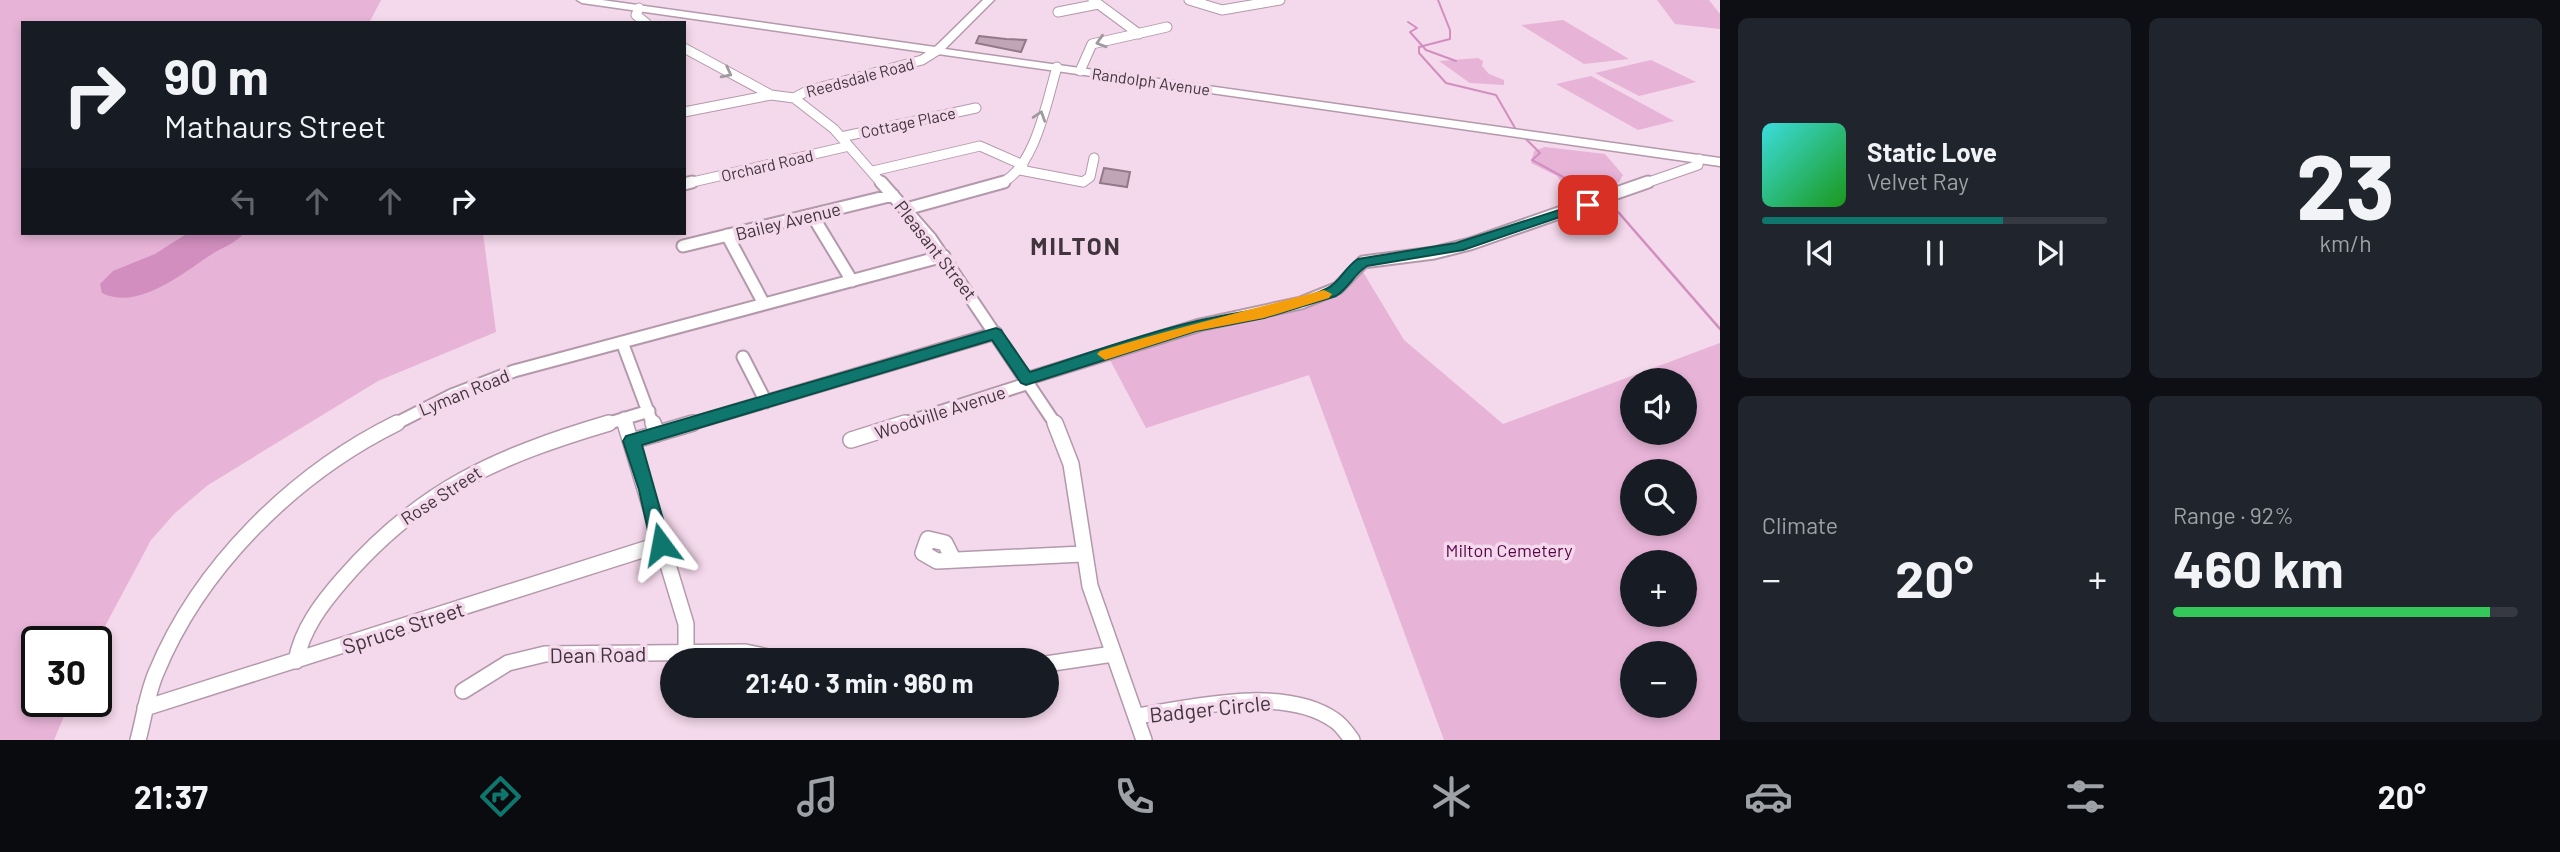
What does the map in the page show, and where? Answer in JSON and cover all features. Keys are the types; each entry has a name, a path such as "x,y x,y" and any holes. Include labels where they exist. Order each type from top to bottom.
{"main road":[{"name":"Randolph Avenue","path":"582,0 1720,162"},
{"name":"Reedsdale Road","path":"938,50 989,0"}],"street":[{"path":"1189,0 1202,8 1218,12 1280,0"},
{"path":"1058,12 1095,2 1139,33"},
{"path":"639,8 636,15 644,21"},
{"path":"1080,71 1087,50 1092,44 1167,27"},
{"path":"686,50 696,60 771,95 794,98"},
{"name":"Reedsdale Road","path":"794,98 807,91 926,59 938,50"},
{"path":"906,209 1003,183 1021,167 1057,67"},
{"path":"686,112 771,95"},
{"name":"Pleasant Street","path":"794,98 845,142 906,209 944,256 1056,424 1069,456 1083,554 1113,654 1144,740"},
{"name":"Cottage Place","path":"845,142 976,108"},
{"name":"Orchard Road","path":"686,183 845,142"},
{"path":"873,172 980,145 1021,167 1086,181 1090,177 1094,158"},
{"path":"1028,381 1194,327 1264,313 1331,293 1341,286 1353,268 1363,262 1434,253 1503,235 1698,165 1699,159"},
{"name":"Bailey Avenue","path":"683,246 893,195"},
{"path":"812,215 852,281"},
{"path":"727,236 764,304"},
{"name":"Lyman Road","path":"138,740 145,708 163,654 201,590 253,530 321,470 383,429 449,395 514,371 944,256"},
{"path":"632,441 996,333"},
{"path":"622,342 657,434"},
{"path":"743,357 766,402"},
{"name":"Woodville Avenue","path":"850,440 1028,381"},
{"name":"Rose Street","path":"296,661 302,641 333,592 368,550 410,512 455,482 510,454 649,411"},
{"path":"624,418 648,490 661,544 686,624 686,648"},
{"name":"Spruce Street","path":"145,708 661,544"},
{"path":"953,559 1083,554"},
{"name":"Dean Road","path":"463,691 495,670 532,656 660,654"},
{"path":"1059,662 1113,654"},
{"name":"Badger Circle","path":"1137,716 1266,701 1288,702 1316,708 1331,716 1352,740"}],"green space":[{"path":"0,0 381,0 370,21 21,21 21,235 483,235 496,332 378,381 208,485 175,513 151,540 105,626 21,626 21,717 64,717 54,740 0,740"},
{"path":"1657,0 1709,0 1720,14 1720,29 1675,24"},
{"path":"1563,20 1629,59 1584,64 1521,25"},
{"path":"1478,58 1483,61 1482,66 1489,74 1504,80 1504,85 1470,83 1439,61"},
{"path":"1651,60 1696,82 1639,96 1595,73"},
{"path":"1591,76 1674,121 1638,130 1556,84"},
{"path":"1545,147 1605,154 1623,175 1619,182 1608,187 1609,192 1571,195 1557,176 1531,163 1534,151"},
{"name":"Milton Cemetery","path":"1360,267 1404,340 1503,424 1620,380 1620,445 1697,445 1697,368 1653,368 1720,343 1720,740 1444,740 1309,375 1146,428 1109,358 1188,332 1305,304"}],"shaded area":[{"path":"185,235 242,235 174,279 145,294 116,297 102,293 100,284 113,271 155,254"}],"building":[{"path":"979,36 1026,40 1021,52 976,43"},
{"path":"1104,168 1130,172 1127,187 1100,183"}],"waterway":[{"path":"1423,46 1450,39 1450,30 1438,0"},
{"path":"1408,22 1417,28 1410,32 1423,46"},
{"path":"1423,46 1426,50 1456,61"},
{"path":"1423,46 1419,47 1419,53 1446,83 1496,95 1515,128"},
{"path":"1524,137 1540,153 1532,160 1575,183"},
{"path":"1575,183 1591,196"},
{"path":"1611,208 1619,213 1720,329"}],"slow traffic":[{"path":"1105,354 1194,327 1264,313 1324,294"}],"district":[{"name":"MILTON","path":"1076,245"}],"route":[{"path":"661,544 648,490 632,441 996,333 1026,379 1194,327 1264,313 1331,293 1341,286 1359,263 1458,247 1588,205"}]}
